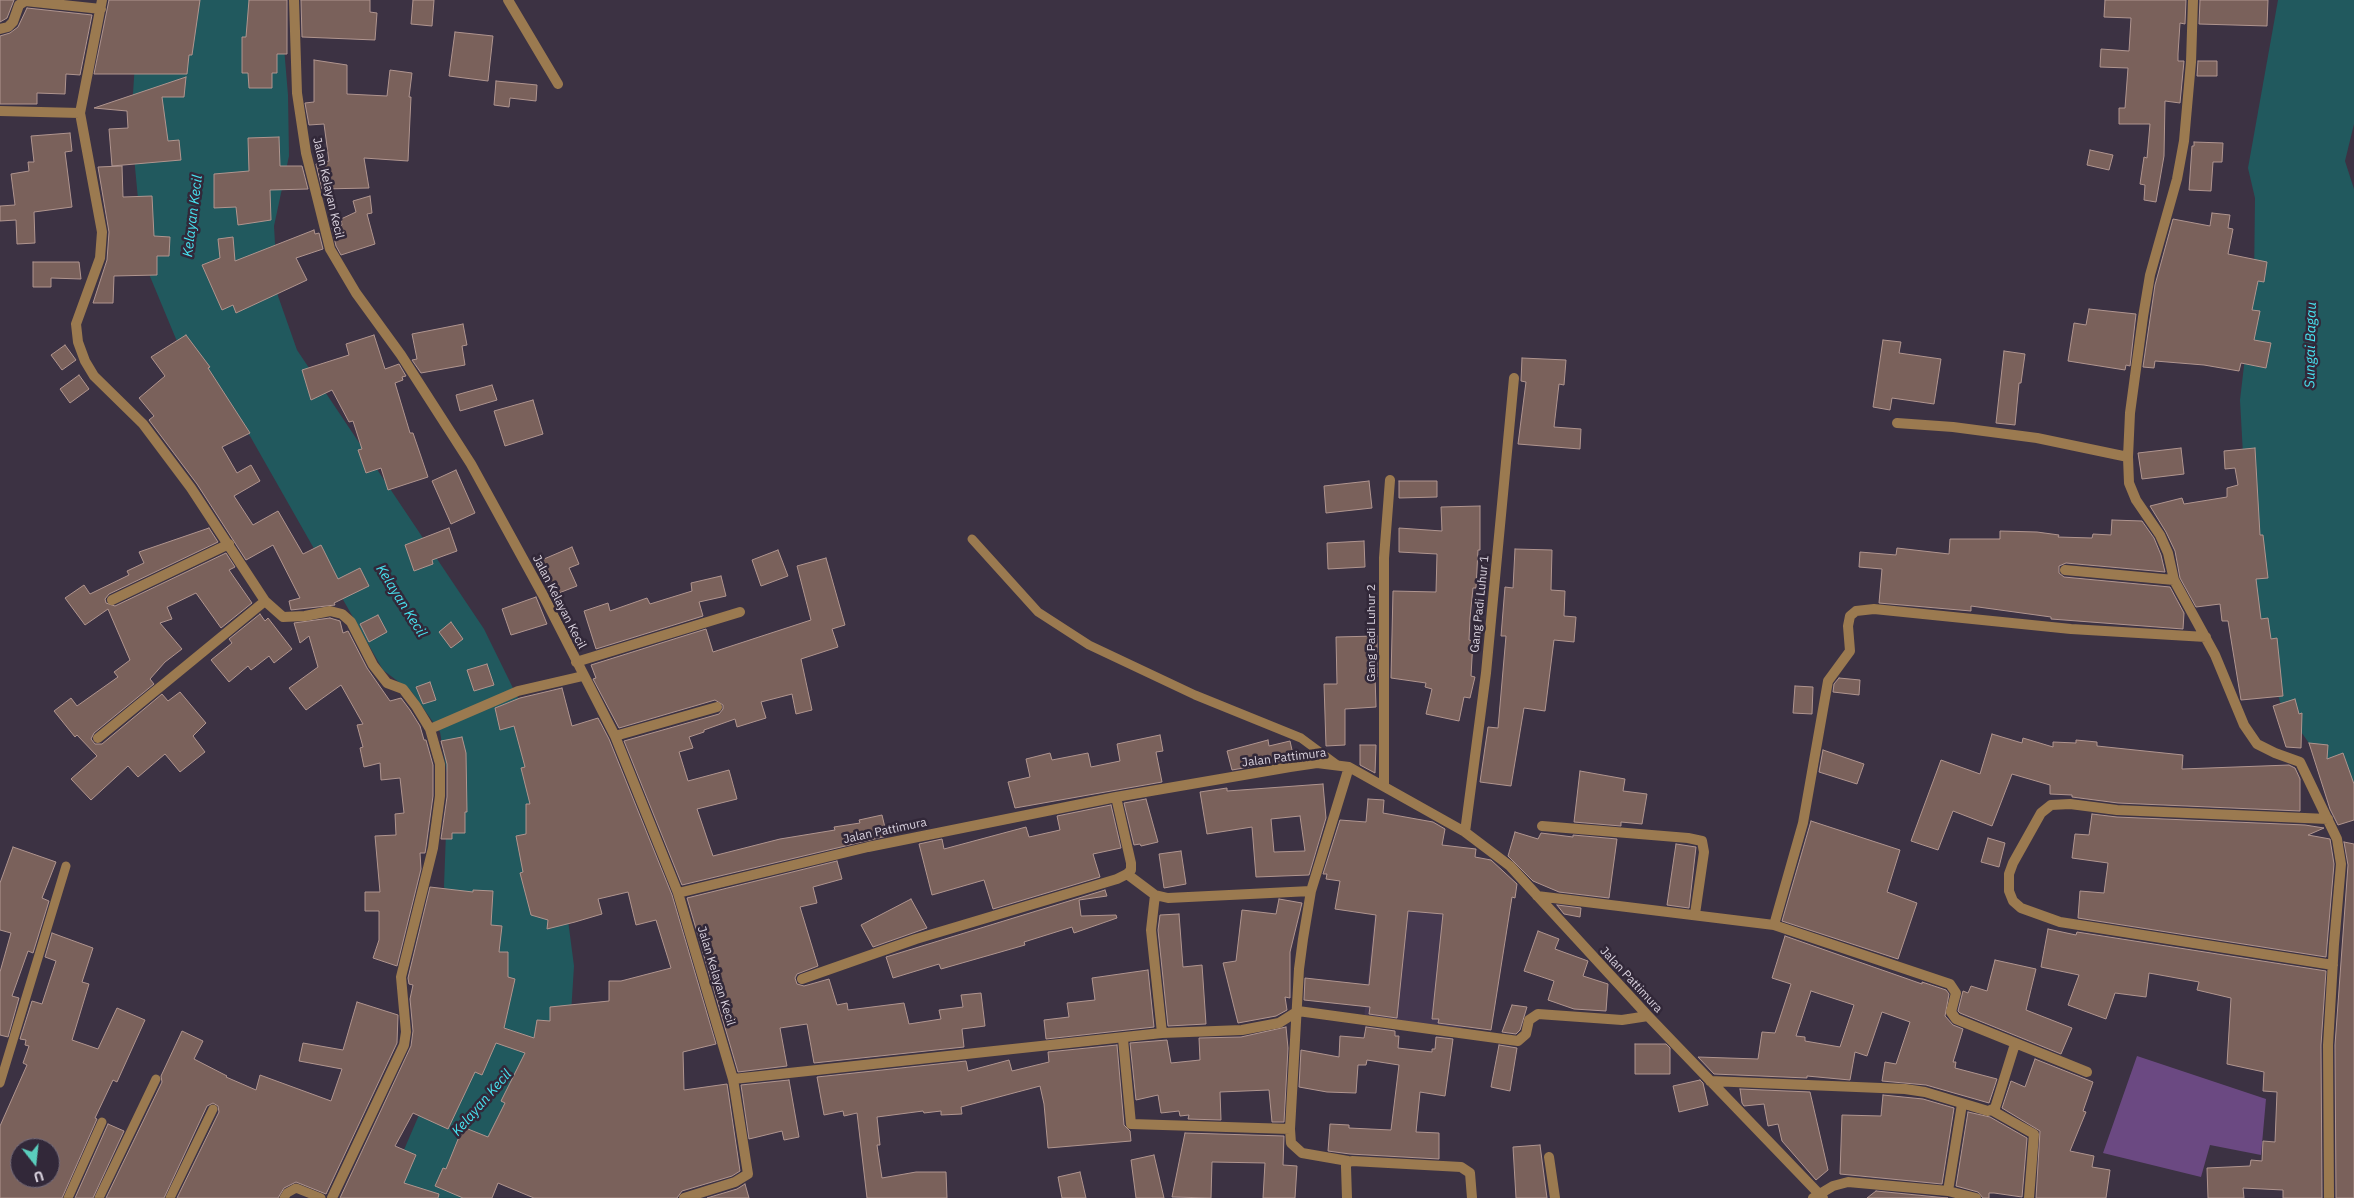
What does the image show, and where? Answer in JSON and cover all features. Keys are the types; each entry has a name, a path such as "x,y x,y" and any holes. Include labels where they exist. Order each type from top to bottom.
{"street":[{"name":"Jalan Kelayan Kecil","path":"294,0 294,50 303,136 330,249 356,293 401,355 471,464 544,598 615,736 678,893 733,1079 748,1174 735,1182 684,1198"},
{"path":"508,0 558,84"},
{"path":"2193,0 2191,62 2184,141 2177,180 2150,275 2130,413 2129,483 2136,500 2165,547 2174,580 2206,637 2244,725 2257,744 2274,753 2300,762 2337,839 2341,864 2328,1045 2329,1198"},
{"path":"0,29 8,27 13,22 19,5 25,1 101,4 80,112 102,232 100,258 76,324 78,342 85,361 94,376 143,424 228,544 265,601 283,617 305,616 330,611 342,614 351,622 374,665 387,683 403,689 433,728 440,764 440,796 433,848 401,977 406,1032 404,1045 332,1198"},
{"path":"0,111 80,112"},
{"name":"Gang Padi Luhur 1","path":"1465,832 1486,673 1514,378"},
{"path":"1897,423 1953,427 2038,438 2128,457"},
{"name":"Gang Padi Luhur 2","path":"1384,786 1384,558 1390,480"},
{"path":"112,600 228,544"},
{"path":"2065,570 2174,580"},
{"path":"98,738 265,601"},
{"path":"1774,925 1803,823 1828,680 1850,651 1848,626 1850,616 1856,611 1862,608 1893,610 2071,629 2206,637"},
{"path":"576,662 740,612"},
{"path":"433,728 518,691 583,676"},
{"path":"615,736 717,707"},
{"name":"Jalan Pattimura","path":"678,893 868,847 1116,797 1290,767 1336,764 1349,767 1465,832 1510,866 1818,1197"},
{"path":"1349,767 1311,891 1299,969 1290,1129 1291,1143 1302,1153 1348,1161 1461,1167 1470,1173 1472,1198"},
{"path":"802,979 916,939 1117,879 1127,874 1131,870 1131,863 1116,797"},
{"path":"2328,819 2117,810 2070,804 2051,805 2041,813 2013,863 2009,874 2009,891 2013,901 2021,908 2060,922 2333,965"},
{"path":"1542,826 1702,841 1704,852 1695,914"},
{"path":"1127,874 1155,895 1182,899 1311,891"},
{"path":"1155,895 1152,930 1162,1033"},
{"path":"1537,896 1774,925 1950,984 1956,993 1951,1015 2015,1044 2087,1072"},
{"path":"733,1079 1162,1033 1242,1030 1279,1023 1298,1011 1518,1041 1526,1034 1528,1020 1538,1014 1622,1020 1648,1016"},
{"path":"1124,1038 1132,1124 1290,1129"},
{"path":"1992,1111 2015,1044"},
{"path":"1710,1081 1905,1089 1925,1092 1983,1111 1992,1111 2034,1134 2029,1198"},
{"path":"1948,1191 1962,1104"},
{"path":"1549,1157 1555,1198"},
{"path":"1347,1198 1346,1167 1348,1161"},
{"path":"1818,1197 1833,1186 1848,1182 1948,1191 1976,1198"}],"lane":[{"path":"972,539 1038,612 1089,645 1195,695 1301,738 1336,764"},
{"path":"0,1083 66,866"},
{"path":"99,1198 156,1079"},
{"path":"170,1198 213,1109"},
{"path":"68,1198 102,1122"},
{"path":"284,1198 287,1192 296,1188 321,1198"}],"shaded area":[{"path":"1379,871 1482,884 1461,1031 1364,1018"},
{"path":"2137,1056 2266,1099 2261,1155 2210,1145 2201,1177 2103,1153"}],"water":[{"name":"Kelayan Kecil","path":"139,0 280,0 288,95 289,156 274,226 278,296 297,350 484,629 537,737 559,851 574,966 569,1045 464,1198 394,1198 397,1166 441,1064 457,972 444,886 448,779 440,732 412,692 383,670 250,436 176,339 144,262 131,125"},
{"name":"Sungai Bagau","path":"2278,0 2354,0 2354,124 2345,161 2354,189 2354,807 2280,702 2256,617 2247,527 2240,400 2254,280 2255,198 2248,168"}],"building":[{"path":"0,0 14,0 7,18 0,22"},
{"path":"109,0 200,0 192,55 189,55 187,74 94,74"},
{"path":"249,0 287,0 287,54 277,54 277,73 272,73 272,88 249,88 248,73 242,73 242,37 246,37"},
{"path":"301,0 370,0 370,12 377,13 375,40 302,37"},
{"path":"413,0 434,0 432,26 411,24"},
{"path":"2105,0 2186,0 2185,24 2180,23 2178,54 2178,61 2184,61 2180,103 2165,101 2164,156 2156,202 2144,200 2145,185 2140,184 2144,157 2147,158 2150,124 2119,124 2119,108 2125,108 2128,68 2100,67 2101,49 2129,51 2131,18 2104,17"},
{"path":"2200,0 2268,0 2267,26 2199,24"},
{"path":"27,8 92,15 80,75 66,74 65,94 37,93 37,104 0,104 0,36 10,33 18,27"},
{"path":"455,32 493,36 488,81 449,76"},
{"path":"314,60 347,65 347,94 387,96 390,70 412,73 409,97 411,97 408,161 364,158 369,188 322,189 316,164 329,161 324,124 309,125 305,103 314,102"},
{"path":"2198,61 2217,61 2217,76 2197,76"},
{"path":"186,77 184,97 162,97 168,141 179,140 181,160 112,166 109,129 128,128 127,111 94,108"},
{"path":"496,81 537,85 536,101 510,98 509,107 494,105"},
{"path":"70,133 72,151 65,152 72,207 34,212 35,243 17,244 16,220 0,221 0,206 15,205 11,174 29,171 28,162 34,162 31,136"},
{"path":"279,137 280,166 302,166 308,189 270,190 271,220 238,225 236,207 214,208 214,174 249,171 248,138"},
{"path":"2194,142 2223,143 2222,162 2213,162 2211,191 2189,190 2192,146 2194,146"},
{"path":"2090,150 2113,155 2109,170 2087,165"},
{"path":"122,166 123,197 152,196 154,236 170,237 169,256 157,256 157,275 114,276 113,303 93,303 107,260 109,232 98,167"},
{"path":"370,196 372,213 367,214 375,244 341,255 336,246 332,228 342,225 341,219 356,212 353,201"},
{"path":"2212,213 2230,215 2228,228 2233,229 2228,254 2267,262 2264,282 2258,281 2252,310 2260,311 2254,340 2271,343 2266,368 2241,363 2239,371 2204,365 2155,361 2154,368 2143,367 2155,285 2173,219 2210,226"},
{"path":"314,230 315,234 319,233 323,249 296,258 307,280 236,313 233,305 222,310 202,265 220,258 218,239 233,237 235,261"},
{"path":"33,262 79,262 81,279 51,278 51,287 33,287"},
{"path":"2089,309 2136,314 2130,366 2126,365 2125,370 2068,361 2074,323 2086,325"},
{"path":"463,324 467,345 462,346 465,365 421,373 412,360 417,359 412,334"},
{"path":"186,335 210,367 208,368 250,433 222,447 237,473 251,465 260,481 234,496 253,525 278,511 303,554 321,545 338,579 360,568 369,586 334,603 335,605 291,610 289,601 300,598 273,545 246,560 197,484 149,420 154,416 139,398 165,376 151,357"},
{"path":"374,335 385,369 399,364 406,376 402,377 403,380 395,383 410,433 413,433 428,477 388,490 381,468 366,473 358,450 362,449 353,421 349,422 332,390 311,400 302,370 349,355 346,344"},
{"path":"1883,340 1901,342 1899,353 1941,359 1934,404 1892,398 1890,410 1873,407"},
{"path":"65,345 76,360 62,370 51,355"},
{"path":"2004,351 2025,354 2021,383 2019,383 2015,425 1996,423"},
{"path":"1522,358 1566,360 1564,385 1559,384 1554,427 1581,429 1580,449 1518,444 1526,382 1521,381"},
{"path":"79,375 89,389 70,403 60,389"},
{"path":"492,385 497,400 460,411 456,395"},
{"path":"533,400 543,434 505,446 494,411"},
{"path":"2181,448 2184,474 2142,479 2138,453"},
{"path":"2255,448 2260,535 2263,535 2268,578 2256,579 2261,619 2268,618 2271,639 2277,638 2283,696 2241,700 2228,621 2222,621 2220,604 2196,607 2180,578 2175,551 2150,506 2182,498 2184,504 2227,497 2227,488 2238,485 2235,468 2225,469 2224,451"},
{"path":"456,470 475,513 451,524 432,481"},
{"path":"1369,481 1372,508 1326,513 1324,486"},
{"path":"1399,481 1437,481 1437,497 1399,498"},
{"path":"1480,506 1480,550 1478,550 1476,588 1473,588 1469,640 1473,641 1471,676 1475,677 1470,698 1464,697 1459,721 1426,714 1432,689 1425,687 1426,683 1391,678 1393,591 1436,592 1437,554 1399,552 1399,528 1442,531 1441,507"},
{"path":"2112,520 2142,521 2154,538 2165,572 2066,563 2059,566 2059,573 2064,577 2170,587 2184,613 2183,629 2051,619 2051,617 1971,606 1971,611 1879,603 1882,569 1859,567 1860,552 1896,555 1897,548 1949,554 1950,539 2000,539 2000,531 2037,532 2059,535 2058,537 2092,538 2093,534 2111,535"},
{"path":"209,528 218,542 109,594 105,599 106,603 115,606 226,553 235,567 229,570 252,603 221,628 196,593 167,607 172,619 160,623 182,649 165,662 150,679 154,684 94,733 91,739 95,744 102,744 162,694 168,701 180,692 206,723 193,736 205,752 180,772 165,754 138,777 128,766 91,800 71,779 97,756 77,735 75,737 54,711 71,698 77,706 118,677 114,672 130,660 108,609 85,625 65,598 84,585 90,594 129,575 127,571 144,563 139,552"},
{"path":"449,528 457,551 432,560 433,564 414,571 405,545"},
{"path":"1364,541 1365,567 1328,569 1327,543"},
{"path":"572,547 579,564 569,568 577,586 551,596 537,562"},
{"path":"1515,549 1552,550 1551,590 1565,591 1564,616 1576,617 1574,642 1554,640 1545,711 1524,708 1511,786 1480,782 1488,727 1498,728 1506,636 1501,636 1505,587 1513,588"},
{"path":"778,550 788,576 761,586 752,560"},
{"path":"826,558 845,625 832,629 838,647 801,659 812,710 796,714 792,694 761,702 766,718 737,727 735,719 704,730 704,732 689,737 693,748 679,752 688,781 729,770 737,799 697,809 713,856 780,839 835,830 834,827 860,823 859,820 882,815 887,836 682,885 624,741 719,714 723,709 723,705 715,700 619,728 593,679 596,678 591,665 706,629 713,652 811,620 797,566"},
{"path":"721,576 726,596 699,602 703,616 596,649 584,611 608,603 610,611 647,598 650,604 692,591 691,583"},
{"path":"536,597 547,624 511,635 502,609"},
{"path":"260,614 265,621 268,618 292,649 274,663 269,656 251,670 248,666 229,682 211,660 232,643 229,639"},
{"path":"378,615 387,632 369,642 360,624"},
{"path":"330,618 340,621 343,633 348,631 367,668 390,701 401,698 410,710 420,726 424,740 426,740 433,765 433,796 425,853 420,853 421,869 397,966 373,958 379,940 379,911 365,911 365,892 380,892 375,836 396,835 395,814 404,813 400,778 381,780 380,763 364,767 360,748 363,747 357,725 363,724 341,685 306,710 289,688 318,667 309,636 300,643 294,623"},
{"path":"451,622 463,639 451,648 439,632"},
{"path":"1377,636 1376,707 1345,709 1345,745 1326,746 1324,684 1337,684 1336,637"},
{"path":"487,664 494,685 474,691 467,670"},
{"path":"1839,678 1860,680 1859,695 1833,692 1834,684"},
{"path":"430,682 436,700 423,704 416,687"},
{"path":"1795,686 1813,687 1812,714 1793,713"},
{"path":"562,688 572,726 598,718 609,739 672,895 716,1044 683,1052 684,1090 727,1084 740,1171 732,1176 682,1191 677,1198 534,1198 498,1183 492,1198 463,1198 435,1186 443,1168 446,1169 463,1127 488,1137 505,1103 501,1101 525,1053 496,1043 482,1075 475,1072 448,1129 413,1113 395,1146 416,1155 404,1183 439,1194 438,1198 340,1198 411,1046 413,1031 410,999 413,985 409,984 408,978 430,887 473,892 473,890 493,891 491,925 502,926 499,952 508,952 508,977 515,979 504,1028 534,1038 537,1020 550,1021 550,1007 609,1001 609,981 621,981 671,968 656,920 636,925 628,892 598,899 602,914 547,929 548,920 531,915 520,873 523,872 516,836 526,834 526,804 530,804 521,768 525,767 514,726 500,730 495,708 520,698"},
{"path":"2295,699 2299,714 2302,713 2301,748 2286,747 2273,706"},
{"path":"1992,734 2022,743 2023,738 2053,747 2053,742 2076,743 2076,740 2097,742 2097,746 2183,755 2182,769 2289,765 2295,768 2300,779 2300,811 2118,803 2072,797 2072,795 2050,794 2050,785 2012,774 1992,826 1953,811 1938,850 1911,841 1941,760 1980,774"},
{"path":"1160,735 1163,751 1156,752 1162,782 1015,808 1008,782 1030,777 1026,759 1050,753 1052,760 1088,753 1091,767 1120,761 1117,744"},
{"path":"462,737 466,753 467,812 465,812 465,833 452,833 452,839 441,839 447,797 447,764 441,741"},
{"path":"1268,740 1269,746 1290,741 1294,759 1232,770 1227,751"},
{"path":"2309,743 2328,745 2327,759 2343,753 2354,784 2354,820 2338,825 2330,809"},
{"path":"1360,745 1376,745 1375,773 1360,765"},
{"path":"1823,750 1864,764 1857,784 1819,772"},
{"path":"1580,771 1625,779 1623,791 1647,794 1642,824 1621,822 1621,826 1574,822"},
{"path":"1323,784 1326,818 1309,875 1256,877 1252,827 1207,834 1200,792 1227,788 1227,791","holes":["1300,816 1305,851 1274,852 1271,819"]},
{"path":"1146,799 1158,842 1141,846 1140,844 1134,845 1124,803"},
{"path":"1368,799 1384,800 1383,813 1433,822 1445,829 1442,845 1476,849 1475,857 1491,860 1517,884 1515,898 1512,897 1491,1030 1438,1023 1439,1019 1432,1019 1443,914 1408,911 1397,1018 1369,1014 1370,1007 1304,1000 1305,978 1369,985 1376,915 1335,909 1340,881 1326,879 1327,874 1323,874 1340,820 1366,822"},
{"path":"1111,805 1121,848 1093,854 1100,877 993,909 984,880 932,895 919,844 942,839 944,849 1026,827 1029,837 1060,830 1057,816"},
{"path":"2092,814 2117,817 2305,825 2324,828 2308,835 2330,839 2334,864 2326,957 2078,918 2080,891 2104,893 2108,863 2072,858 2075,834 2089,835"},
{"path":"1811,821 1900,850 1887,892 1917,903 1898,959 1782,921"},
{"path":"1515,832 1538,839 1541,833 1617,839 1609,898 1559,892 1533,881 1508,856"},
{"path":"1988,838 2005,843 1999,867 1981,862"},
{"path":"2344,842 2354,844 2354,1198 2336,1198 2335,1045 2348,865"},
{"path":"1676,844 1696,847 1689,908 1667,905"},
{"path":"13,847 56,862 42,898 49,901 33,953 28,951 12,996 19,998 8,1037 0,1035 0,972 11,933 0,930 0,883"},
{"path":"1181,851 1186,884 1164,888 1159,854"},
{"path":"837,861 842,879 813,887 817,903 800,907 818,966 797,974 795,978 797,984 804,986 829,979 837,1005 847,1003 848,1010 904,1003 909,1024 941,1019 939,1010 963,1007 961,995 981,993 985,1026 962,1029 964,1047 814,1063 807,1024 780,1028 787,1066 738,1072 687,898"},
{"path":"1105,890 1107,896 1079,900 1081,916 1116,915 1117,918 1074,933 1072,927 1024,942 1025,945 941,969 939,964 893,978 886,957"},
{"path":"911,899 927,928 873,947 861,925"},
{"path":"1279,899 1302,903 1290,952 1290,998 1285,997 1287,1010 1276,1016 1238,1023 1223,963 1236,961 1242,910 1276,914"},
{"path":"1557,905 1581,908 1580,917 1564,914"},
{"path":"1179,914 1183,967 1202,965 1206,1024 1168,1026 1158,930 1160,915"},
{"path":"2048,929 2076,935 2077,932 2326,971 2321,1045 2322,1198 2283,1198 2283,1190 2243,1188 2244,1198 2208,1198 2207,1168 2250,1166 2251,1160 2262,1161 2263,1141 2275,1142 2277,1092 2263,1091 2264,1072 2227,1064 2231,998 2197,990 2199,982 2149,973 2146,997 2115,993 2106,1019 2068,1005 2079,975 2041,967"},
{"path":"1538,931 1559,939 1555,949 1588,961 1583,976 1608,984 1606,1011 1574,1009 1548,1000 1554,981 1524,971"},
{"path":"52,933 93,948 82,982 89,984 72,1040 98,1049 117,1008 145,1020 117,1082 113,1080 95,1118 97,1119 62,1198 0,1198 0,1126 27,1065 23,1063 29,1046 25,1045 26,1040 20,1039 32,1001 42,1004 56,961 45,957"},
{"path":"1785,936 1922,984 1922,982 1946,990 1949,994 1945,1016 1953,1025 1963,1029 1953,1062 1956,1062 1955,1068 1997,1079 1989,1103 1926,1085 1882,1081 1885,1062 1896,1064 1910,1022 1882,1012 1867,1056 1855,1052 1850,1080 1807,1076 1807,1078 1714,1074 1698,1057 1758,1059 1762,1032 1775,1033 1791,984 1772,978","holes":["1811,991 1854,1005 1840,1047 1805,1041 1805,1037 1796,1036"]},
{"path":"1995,960 2036,969 2026,1010 2072,1028 2061,1054 1958,1011 1963,991 1968,993 1971,986 1987,991"},
{"path":"1148,970 1154,1027 1046,1039 1044,1020 1069,1017 1067,1003 1095,1000 1092,978"},
{"path":"357,1002 398,1015 397,1043 326,1194 296,1182 284,1188 278,1198 177,1198 219,1112 218,1106 213,1103 207,1106 164,1198 106,1198 162,1082 161,1076 182,1031 203,1041 194,1059 226,1077 256,1090 260,1075 331,1101 342,1069 299,1061 303,1043 343,1050"},
{"path":"1512,1005 1527,1007 1520,1030 1516,1034 1502,1032"},
{"path":"1286,1027 1288,1048 1284,1122 1272,1122 1269,1090 1220,1092 1221,1120 1188,1119 1189,1115 1180,1116 1179,1111 1161,1113 1158,1095 1136,1100 1130,1043 1167,1040 1171,1063 1200,1060 1199,1038 1241,1037"},
{"path":"1366,1027 1395,1031 1395,1036 1399,1036 1398,1048 1432,1052 1432,1049 1435,1049 1436,1037 1453,1039 1445,1096 1420,1092 1416,1132 1439,1133 1439,1159 1328,1151 1330,1124 1349,1125 1349,1128 1391,1130 1399,1065 1367,1060 1366,1065 1358,1065 1356,1093 1327,1092 1299,1087 1301,1050 1339,1057 1340,1036 1364,1038"},
{"path":"1635,1044 1666,1044 1670,1048 1670,1074 1635,1074"},
{"path":"1117,1045 1124,1125 1130,1131 1131,1141 1048,1148 1044,1104 1040,1086 961,1107 962,1114 941,1115 941,1111 924,1113 923,1111 877,1117 880,1145 877,1145 882,1178 916,1172 946,1172 947,1198 867,1198 857,1113 844,1116 843,1111 824,1115 817,1077 966,1061 968,1071 1009,1060 1012,1071 1049,1062 1048,1052"},
{"path":"1499,1045 1517,1048 1510,1091 1491,1087"},
{"path":"2035,1059 2093,1082 2083,1111 2086,1112 2070,1151 2094,1156 2092,1167 2110,1170 2106,1198 2036,1198 2040,1131 2002,1108 2011,1081 2025,1087"},
{"path":"789,1080 799,1137 784,1140 782,1131 749,1139 741,1085"},
{"path":"1700,1080 1703,1083 1708,1105 1679,1112 1673,1086"},
{"path":"1740,1089 1810,1092 1828,1170 1816,1180 1782,1141 1778,1124 1768,1126 1764,1104 1744,1106"},
{"path":"1883,1095 1923,1099 1954,1108 1942,1184 1840,1174 1842,1115 1881,1116"},
{"path":"1968,1112 1990,1117 2027,1138 2022,1197 1989,1193 1989,1198 1983,1198 1978,1192 1956,1186"},
{"path":"108,1124 124,1131 93,1198 75,1198"},
{"path":"1185,1133 1284,1136 1283,1165 1297,1166 1295,1198 1263,1198 1265,1163 1212,1162 1211,1198 1172,1197"},
{"path":"1540,1145 1547,1198 1516,1198 1513,1147"},
{"path":"1154,1155 1164,1198 1136,1198 1131,1160"},
{"path":"1080,1172 1086,1198 1062,1198 1058,1177"},
{"path":"745,1184 749,1198 707,1198 737,1189"},
{"path":"1876,1191 1947,1198 1867,1198"}]}
